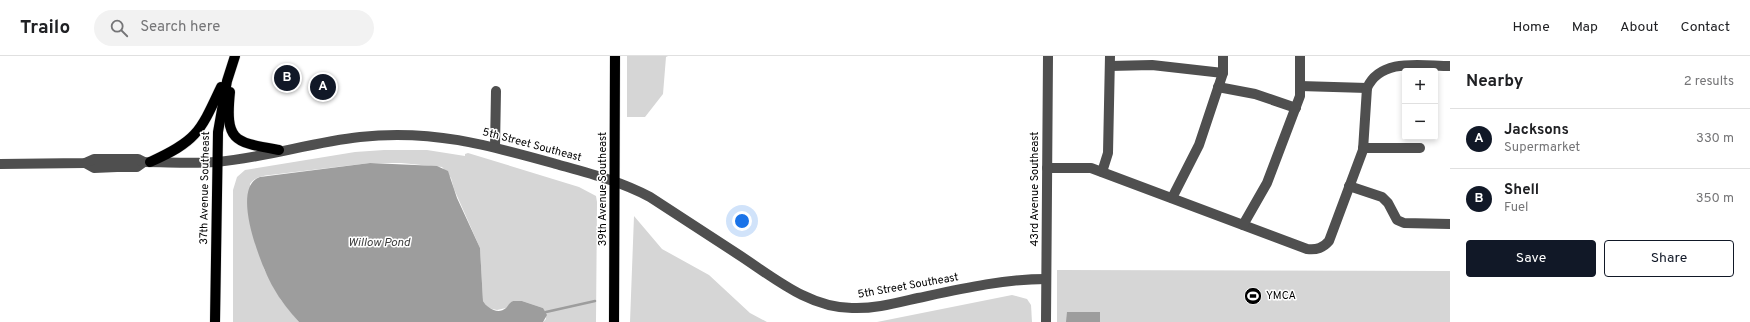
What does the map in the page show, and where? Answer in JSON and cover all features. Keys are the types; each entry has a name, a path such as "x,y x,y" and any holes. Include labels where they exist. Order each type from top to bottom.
{"main road":[{"name":"39th Avenue Southeast","path":"614,322 615,56"},
{"path":"234,61 228,104 231,130 244,143 279,150"},
{"path":"147,162 182,147 200,131 234,61"},
{"name":"37th Avenue Southeast","path":"215,322 219,120 234,61"}],"street":[{"name":"43rd Avenue Southeast","path":"1046,322 1048,56"},
{"path":"1172,198 1199,145 1222,73 1223,56"},
{"path":"1243,225 1267,183 1296,108 1300,96 1300,56"},
{"path":"1102,172 1108,152 1110,61 1222,73"},
{"path":"1047,168 1092,168 1307,249 1319,249 1329,241 1363,148 1367,88 1374,75 1394,66 1450,66"},
{"path":"1218,86 1255,94 1296,108"},
{"path":"1300,86 1367,88"},
{"path":"495,147 496,90"},
{"name":"5th Street Southeast","path":"0,164 85,163 94,159 138,159 147,162 217,162 360,137 409,134 457,138 495,147 614,181 650,197 804,297 821,304 836,307 874,306 977,286 1009,281 1046,279"},
{"path":"1363,148 1420,148"},
{"path":"1350,186 1382,197 1388,202 1397,220 1404,223 1450,224"}],"shaded area":[{"path":"627,56 668,56 666,57 663,94 645,117 627,117"},
{"path":"427,150 465,156 465,154 468,153 579,187 596,196 596,322 543,322 546,319 543,308 522,301 513,301 506,308 497,310 488,308 483,301 480,248 454,189 451,178 442,167 401,163 370,163 267,175 259,177 250,184 264,269 281,300 299,322 233,322 233,190 237,177 245,170 355,152"},
{"path":"634,216 662,249 709,275 750,313 767,322 630,322"},
{"name":"YMCA","path":"1057,270 1450,271 1450,322 1057,322"},
{"path":"1012,295 1027,299 1031,305 1032,322 877,322"}],"water":[{"name":"Willow Pond","path":"370,163 437,166 448,171 457,198 480,248 483,301 487,306 496,311 503,310 513,301 522,301 543,308 547,315 543,322 299,322 276,292 268,277 256,246 248,211 247,196 251,184 260,177"},
{"path":"1067,312 1100,312 1100,322 1066,322"}],"waterway":[{"path":"546,312 595,301"}],"place":[{"name":"Shell","path":"287,78"},
{"name":"Jacksons","path":"323,87"},
{"name":"YMCA","path":"1253,296"}]}
